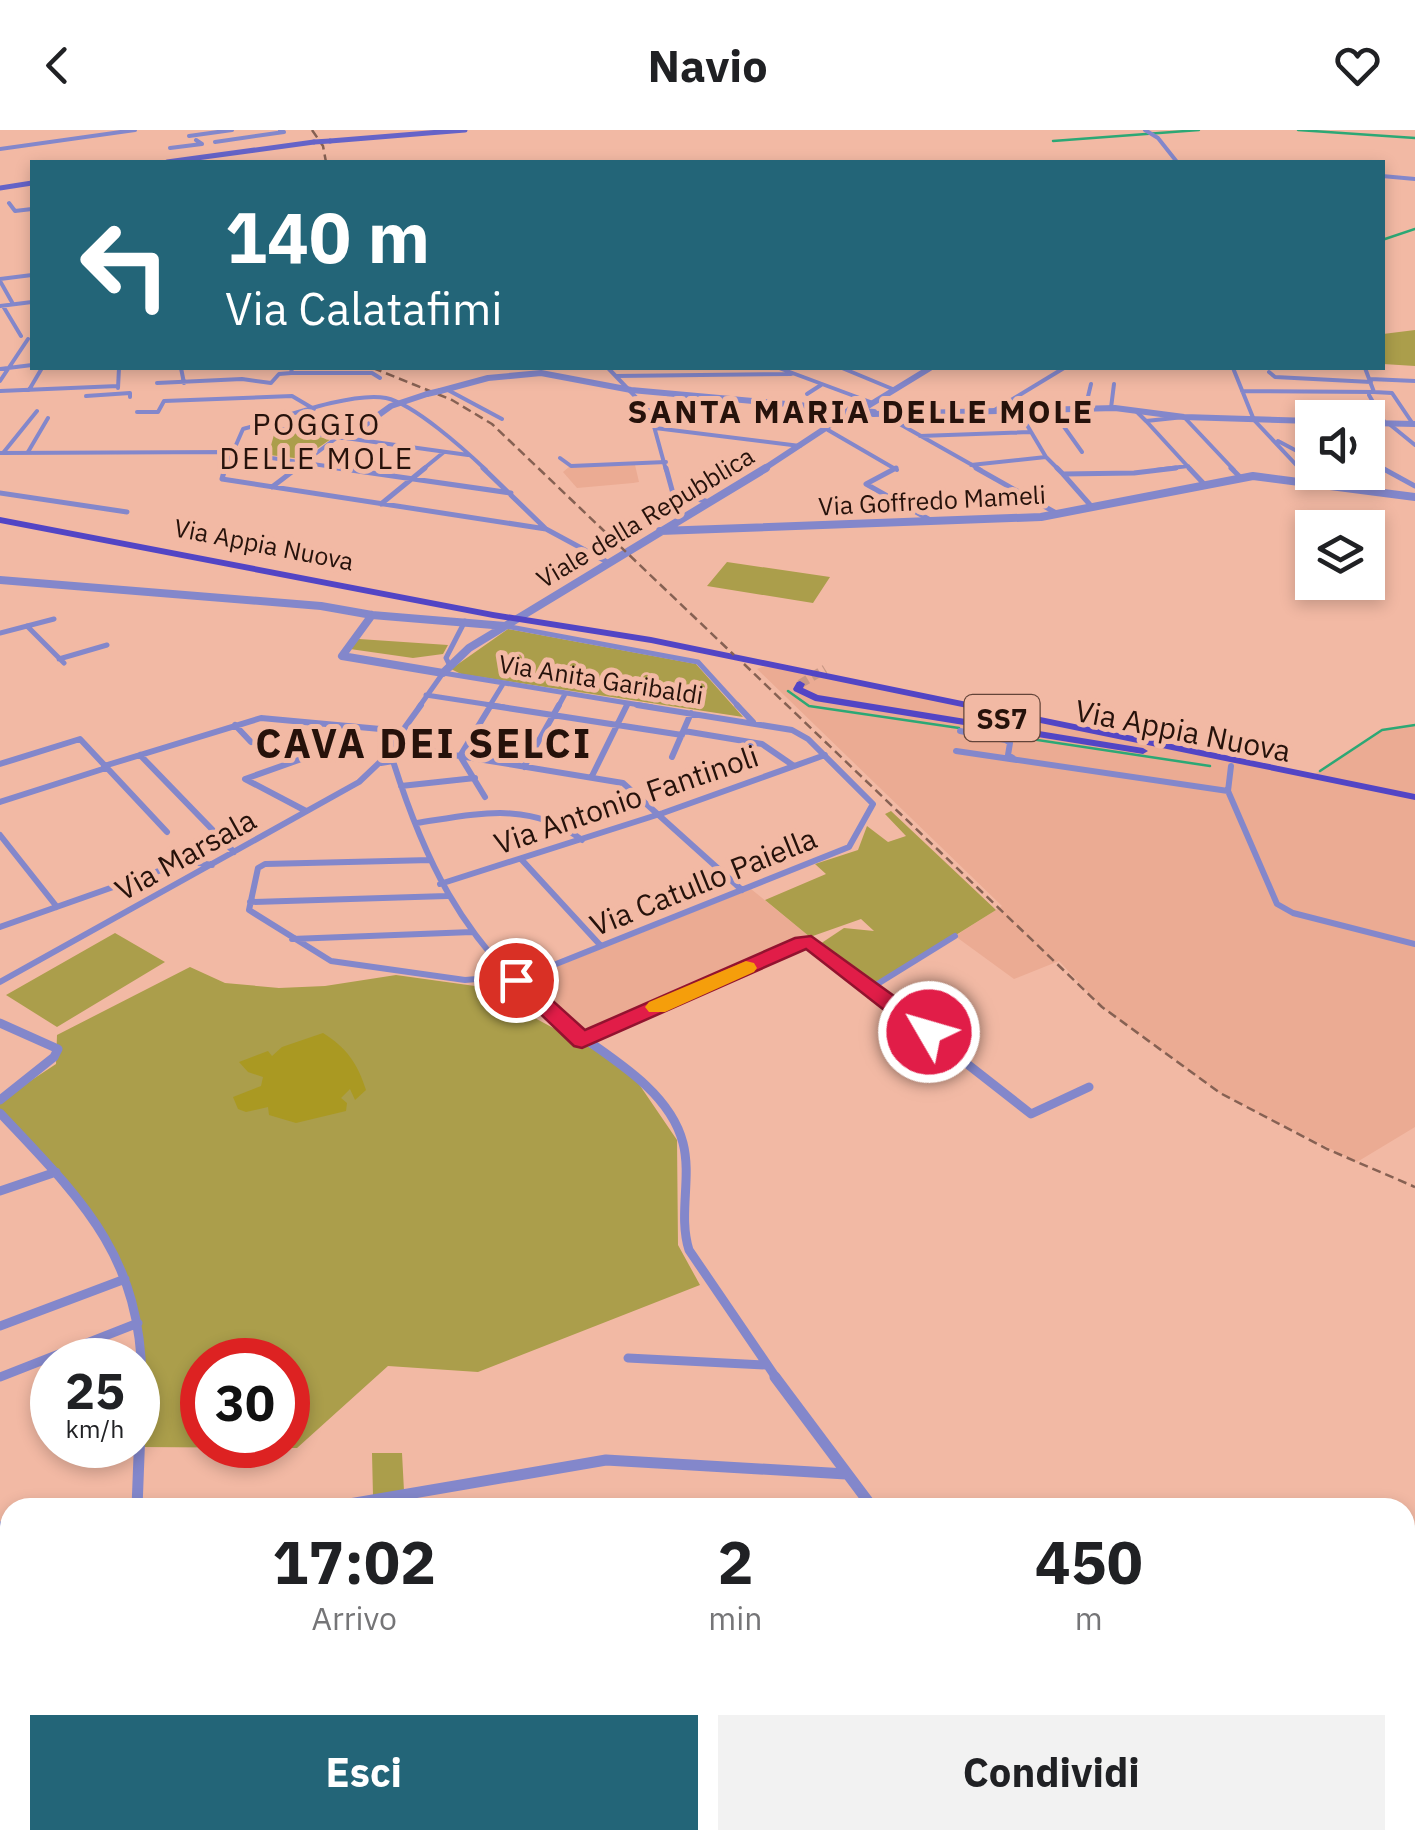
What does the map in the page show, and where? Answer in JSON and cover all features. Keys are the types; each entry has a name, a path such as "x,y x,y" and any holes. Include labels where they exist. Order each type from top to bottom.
{"main road":[{"path":"182,160 321,141 465,130"},
{"path":"0,188 30,183"},
{"name":"Via Appia Nuova","path":"0,518 890,689 1415,799"},
{"name":"Via Appia Nuova","path":"590,630 1175,755 1415,799"},
{"path":"825,669 844,670 890,689"},
{"path":"800,684 798,689 804,695 815,698 1088,745 1175,755"}],"street":[{"path":"0,149 135,130"},
{"path":"198,130 205,134"},
{"path":"224,130 258,149"},
{"path":"188,136 232,130"},
{"path":"215,142 284,132 280,130"},
{"path":"1145,130 1175,160"},
{"path":"170,148 202,144 196,140"},
{"path":"186,146 204,157"},
{"path":"1385,176 1415,179"},
{"path":"9,203 15,211 30,209"},
{"path":"13,304 0,280 30,275"},
{"path":"0,380 24,338 2,306 30,302"},
{"path":"0,369 30,365"},
{"path":"28,390 41,370"},
{"path":"117,390 120,370"},
{"path":"181,370 184,383"},
{"path":"241,370 242,380"},
{"path":"268,397 271,383 292,370 372,373 380,378"},
{"path":"610,370 649,409 680,519"},
{"path":"664,375 675,370"},
{"path":"609,386 618,377 776,370 791,374 821,385 1058,514"},
{"path":"847,370 894,390"},
{"path":"845,419 868,410 927,370"},
{"path":"992,411 1061,370"},
{"path":"1233,370 1254,420 1295,464"},
{"path":"1367,370 1372,394 1386,424 1415,445"},
{"path":"1269,372 1274,377 1415,381"},
{"path":"348,438 397,404 488,378 529,373 631,390 868,410 1111,408 1184,417 1295,421"},
{"path":"157,383 271,383"},
{"path":"1085,408 1090,384"},
{"path":"1111,408 1114,384"},
{"path":"807,394 821,385"},
{"path":"86,396 117,390"},
{"path":"0,391 117,390 130,393 130,397"},
{"path":"443,390 502,419"},
{"path":"1242,391 1392,393 1412,426"},
{"path":"137,412 158,412 164,401 294,396 314,408"},
{"path":"546,529 222,479 238,432 314,408 379,396 442,429 546,529 609,563"},
{"path":"234,413 238,399"},
{"path":"845,419 868,410"},
{"path":"1018,410 1046,457 1092,507"},
{"path":"1052,410 1082,452"},
{"path":"1136,411 1205,485"},
{"path":"1,453 37,412"},
{"path":"1146,421 1184,417"},
{"path":"1184,417 1240,474"},
{"path":"28,452 48,418"},
{"name":"Viale della Repubblica","path":"450,664 501,625 845,419"},
{"path":"1386,424 1412,426"},
{"path":"254,425 470,455"},
{"path":"655,428 801,446"},
{"path":"828,430 898,469 866,484 932,522"},
{"path":"916,436 1030,432"},
{"path":"272,487 339,436"},
{"path":"1274,441 1295,451"},
{"path":"1,453 230,452 511,493"},
{"path":"381,504 444,452"},
{"path":"968,465 1046,457"},
{"path":"560,458 571,466 666,462"},
{"path":"1063,474 1134,473 1188,466"},
{"path":"1385,469 1415,486"},
{"name":"Via Goffredo Mameli","path":"660,531 1058,514 1205,485 1240,474 1295,481"},
{"name":"Via Goffredo Mameli","path":"1367,490 1415,497"},
{"path":"0,494 127,512"},
{"path":"675,494 708,502"},
{"path":"0,580 501,625 698,662 752,722"},
{"path":"372,614 342,656 443,673"},
{"path":"0,633 54,619"},
{"path":"450,664 446,658 464,622"},
{"path":"27,626 62,661 107,646"},
{"path":"426,670 450,664"},
{"path":"450,664 383,764 402,786 440,884 472,932 514,978 582,1040 635,1073 668,1111 683,1134 688,1161 686,1244 766,1365 865,1498"},
{"name":"Via Anita Garibaldi","path":"443,673 752,722"},
{"path":"460,756 503,684"},
{"path":"524,766 565,694"},
{"path":"426,695 744,740 764,745 794,766"},
{"path":"592,776 628,704"},
{"path":"672,757 691,713"},
{"path":"0,802 267,717 402,731"},
{"name":"Via Catullo Paiella","path":"250,902 253,915 322,958 465,980 514,978 855,842 858,826 872,812 874,804 796,732 752,722"},
{"path":"235,725 251,742"},
{"path":"960,732 1006,740 1010,743 1007,752 1013,758"},
{"path":"0,764 80,739 167,832"},
{"path":"391,748 626,784 742,890"},
{"path":"956,752 1228,791"},
{"path":"140,755 234,852"},
{"path":"460,756 486,797"},
{"name":"Via Antonio Fantinoli","path":"440,884 658,815 825,756"},
{"path":"306,811 245,779 307,757"},
{"name":"Via Marsala","path":"0,982 359,782 383,764"},
{"path":"1231,766 1228,791 1279,906 1415,944"},
{"path":"402,786 476,778"},
{"path":"417,824 518,810 560,821 582,840"},
{"path":"2,837 57,907"},
{"path":"521,859 601,946"},
{"path":"431,860 268,863 258,868 250,902 447,896"},
{"path":"0,927 186,861 212,864"},
{"path":"290,938 472,932"},
{"path":"870,988 955,936"},
{"path":"582,1040 802,942 817,946 1031,1114 1088,1087"},
{"path":"0,973 14,975"},
{"path":"0,1023 52,1043 58,1052 0,1100"},
{"path":"0,1113 56,1172 103,1235 125,1279 138,1323 142,1358 137,1498"},
{"path":"0,1191 56,1172"},
{"path":"0,1326 125,1279"},
{"path":"0,1377 138,1323"},
{"path":"628,1358 766,1365"},
{"path":"384,1498 606,1460 846,1474"}],"shaded area":[{"path":"1415,330 1415,366 1385,364 1385,334"},
{"path":"275,431 331,439 302,459 238,451 270,449"},
{"path":"635,465 639,482 633,483 577,488 563,472 569,467"},
{"path":"727,562 830,577 813,603 707,586"},
{"path":"508,629 696,664 743,717 461,674 451,669"},
{"path":"359,639 448,645 443,654 413,658 350,649"},
{"path":"770,664 1310,777 1382,730 1415,725 1415,1127 1357,1162 1220,1093 1102,1007 1059,961 1014,979 955,936 1002,906 757,669"},
{"path":"891,811 996,910 871,988 817,946 844,928 874,931 861,919 810,937 765,900 826,874 815,864 858,850 867,826 888,842 906,836 885,814"},
{"path":"751,889 810,937 584,1038 566,1026 523,980"},
{"path":"115,933 165,962 57,1027 6,995"},
{"path":"190,967 225,983 279,988 325,986 396,975 475,986 628,1068 677,1140 678,1245 700,1285 478,1372 388,1366 310,1436 310,1338 180,1338 180,1447 160,1447 160,1338 138,1338 138,1323 103,1235 0,1113 0,1101 56,1064 57,1035"},
{"path":"323,1033 350,1057 366,1090 355,1100 350,1089 341,1098 347,1103 346,1111 296,1123 269,1115 268,1107 246,1112 238,1109 233,1097 261,1086 263,1077 248,1072 239,1062 268,1051 272,1056 282,1047"},
{"path":"372,1453 402,1453 404,1491 373,1496"}],"waterway":[{"path":"1053,141 1199,130"},
{"path":"1298,130 1415,138"},
{"path":"1385,239 1415,229"},
{"path":"788,691 809,706 959,728"},
{"path":"1320,771 1382,730 1415,725"},
{"path":"977,731 1210,766"}],"tunnel":[{"path":"800,684 825,669"}],"railway":[{"path":"312,130 323,146 326,160"},
{"path":"378,370 452,400 492,424 734,655"},
{"path":"744,664 1102,1007 1220,1093 1327,1149 1415,1187"}],"slow traffic":[{"path":"657,1007 746,968"}],"district":[{"name":"SANTA MARIA DELLE MOLE","path":"861,411"},
{"name":"POGGIO DELLE MOLE","path":"317,440"},
{"name":"CAVA DEI SELCI","path":"424,743"}],"route":[{"path":"516,980 582,1040 802,942 811,942 929,1032"}]}
